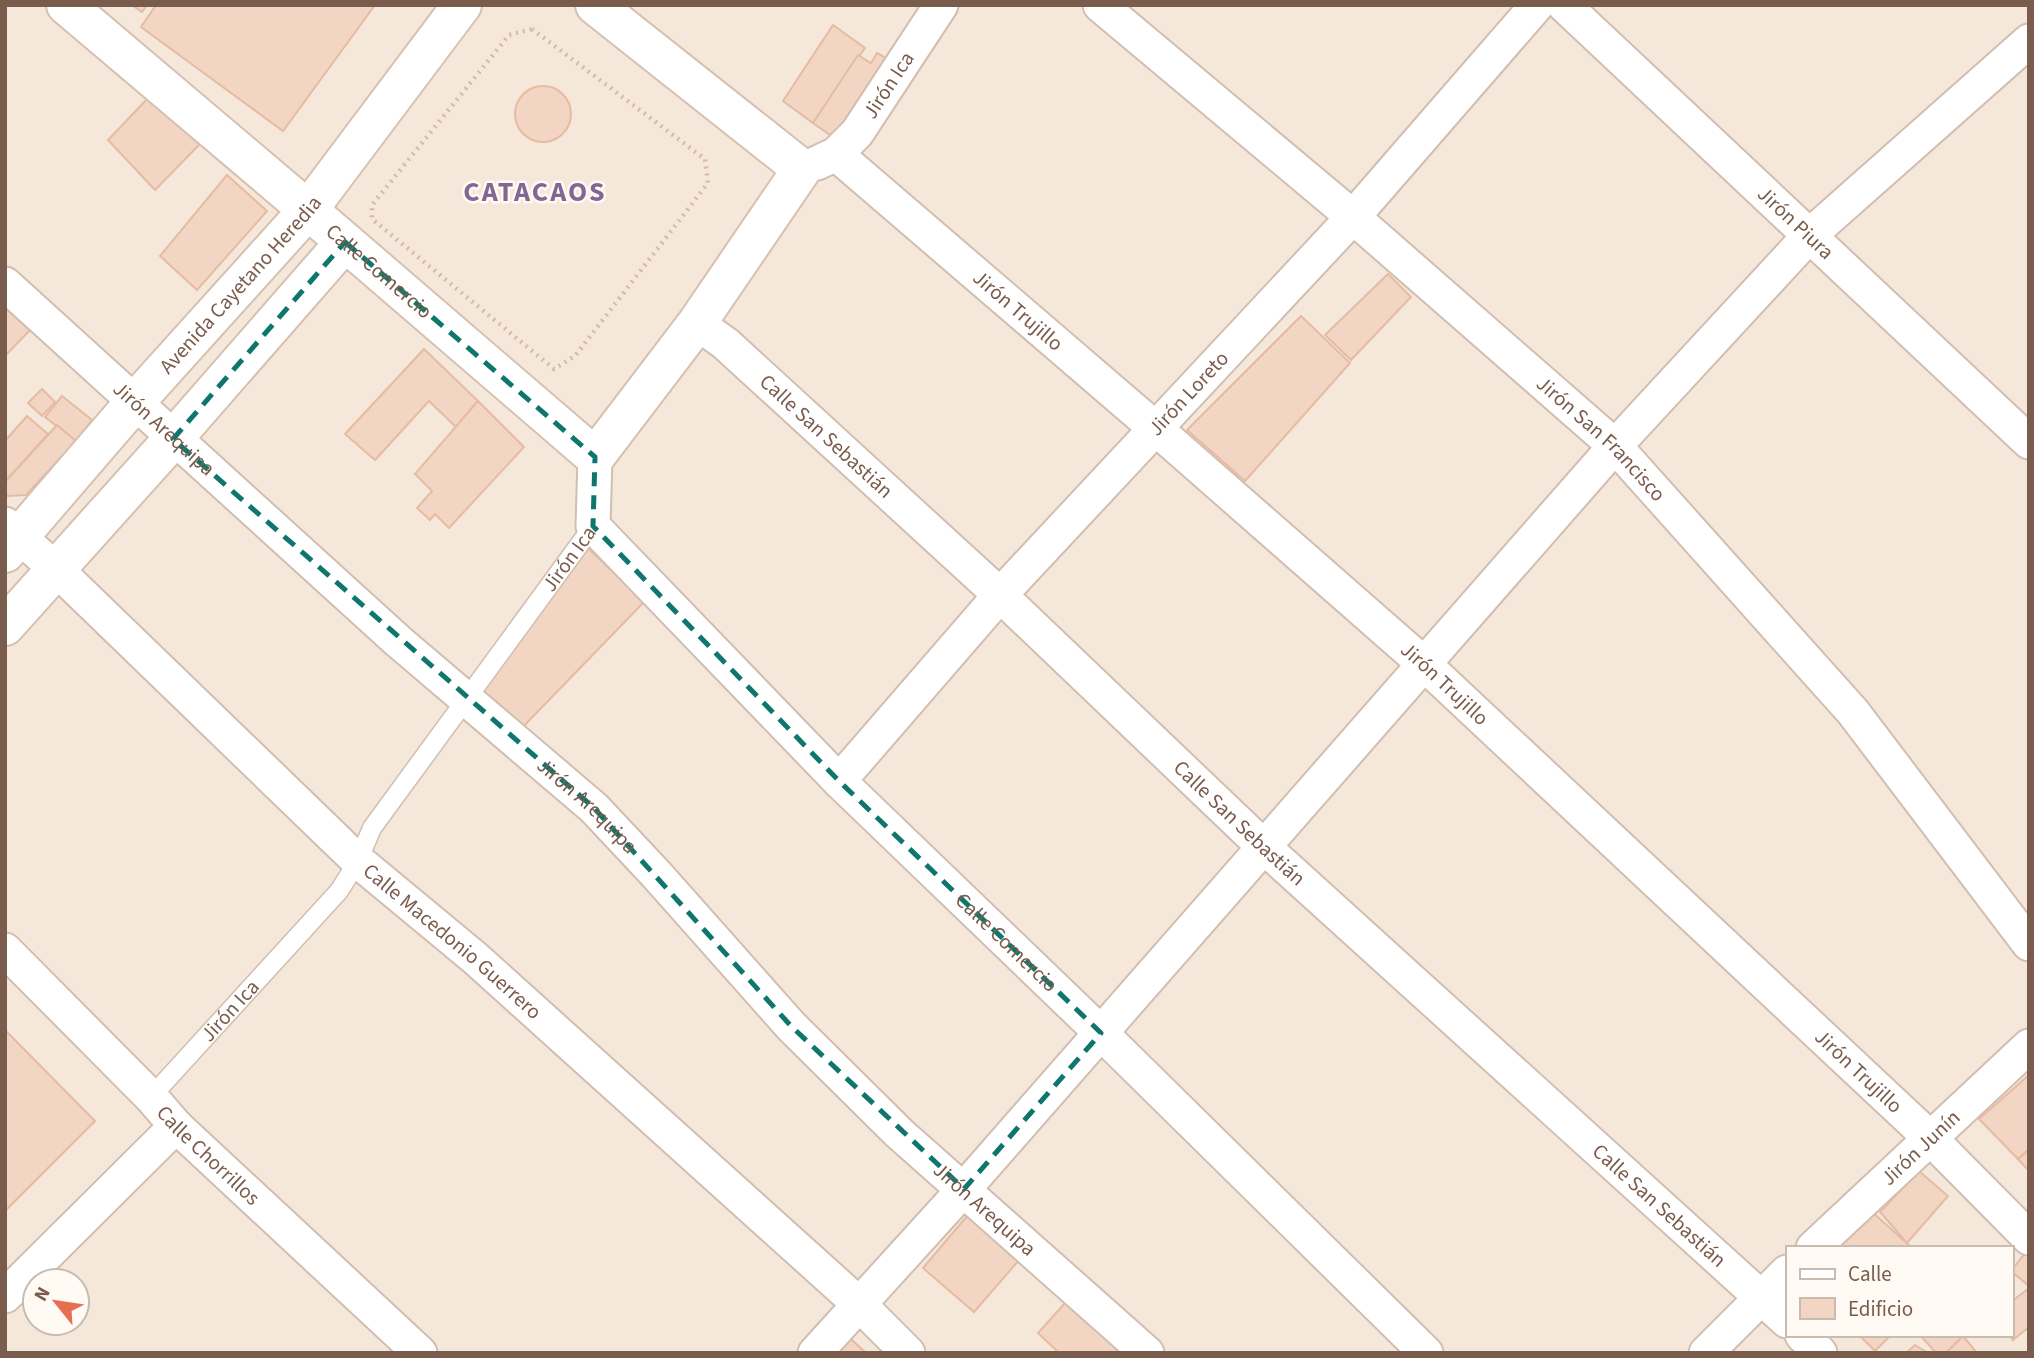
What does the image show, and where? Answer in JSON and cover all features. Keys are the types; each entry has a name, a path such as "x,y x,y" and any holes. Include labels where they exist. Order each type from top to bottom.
{"main road":[{"name":"Calle Comercio","path":"66,5 595,457"},
{"name":"Avenida Cayetano Heredia","path":"10,538 309,210 462,5"},
{"path":"595,5 802,169 697,323 595,457"},
{"path":"5,626 345,242"}],"street":[{"name":"Jirón Ica","path":"802,169 836,154 857,133 941,5"},
{"name":"Jirón San Francisco","path":"1100,5 1353,217 1615,446 1853,712 2029,944"},
{"name":"Jirón Loreto","path":"839,781 1000,595 1353,217 1537,5"},
{"name":"Jirón Piura","path":"1564,5 2029,442"},
{"path":"816,1353 964,1189 1615,446 1810,235 2029,41"},
{"name":"Jirón Trujillo","path":"836,154 1423,663 1929,1137 2029,1238"},
{"name":"Jirón Arequipa","path":"5,284 398,641 594,808 666,884 792,1026 899,1133 1147,1353"},
{"name":"Calle San Sebastián","path":"697,323 726,344 1000,595 1264,847 1786,1320"},
{"name":"Jirón Ica","path":"593,526 595,457"},
{"name":"Calle Comercio","path":"593,526 839,781 1101,1032 1426,1353"},
{"name":"Calle Macedonio Guerrero","path":"10,538 57,570 358,860 475,958 860,1305 908,1353"},
{"name":"Calle Chorrillos","path":"5,950 151,1097 176,1126 419,1353"},
{"name":"Jirón Junín","path":"1815,1246 2029,1046"},
{"path":"5,1296 176,1126"},
{"path":"1706,1353 1786,1273"},
{"path":"1804,1337 1820,1353"}],"lane":[{"name":"Jirón Ica","path":"151,1097 339,891 358,860 372,828 593,526"}],"path":[{"path":"532,29 705,159 708,183 575,356 554,369 372,219 372,205 509,35 532,29"}],"highlighted area":[{"path":"345,242 595,457 593,526 839,781 1101,1033 964,1189 791,1026 594,808 173,439"}],"shaded area":[{"path":"5,5 2029,5 2029,1353 5,1353"}],"building":[{"path":"132,5 147,5 142,12"},
{"path":"156,5 375,5 283,131 141,27"},
{"path":"833,25 865,48 813,123 783,101"},
{"path":"877,53 888,59 837,140 813,123 858,55 871,63"},
{"path":"543,86 554,88 563,94 569,103 569,125 563,134 554,140 543,142 532,140 523,134 517,125 515,114 517,103 523,94 532,88"},
{"path":"149,97 200,144 155,190 108,140"},
{"path":"227,175 267,211 197,290 160,256"},
{"path":"1388,274 1411,297 1351,360 1325,335"},
{"path":"10,306 33,327 5,356 5,312"},
{"path":"1301,316 1350,363 1245,481 1187,430"},
{"path":"424,349 478,401 456,427 429,401 375,460 345,434"},
{"path":"42,389 55,402 42,416 28,403"},
{"path":"62,396 92,420 76,441 45,417"},
{"path":"478,401 524,447 449,528 435,514 430,520 417,508 432,491 415,474"},
{"path":"27,416 48,434 5,482 5,441"},
{"path":"57,425 76,441 26,495 5,494 5,482"},
{"path":"588,548 644,602 517,733 476,696"},
{"path":"5,1030 95,1121 5,1211"},
{"path":"2029,1075 2029,1149 2018,1159 1979,1119"},
{"path":"2029,1150 2029,1171 2018,1159"},
{"path":"1919,1171 1948,1196 1907,1243 1880,1212"},
{"path":"1870,1210 1910,1246 1835,1246"},
{"path":"968,1215 1020,1259 974,1312 923,1268"},
{"path":"2029,1248 2029,1286 2013,1273 2013,1268"},
{"path":"2029,1288 2029,1327 2013,1340 2011,1337 2013,1337 2013,1300"},
{"path":"1066,1302 1121,1353 1059,1353 1038,1333"},
{"path":"1861,1337 1889,1337 1875,1351"},
{"path":"1922,1337 1962,1337 1946,1353 1936,1353"},
{"path":"1964,1337 1977,1353 1946,1353"},
{"path":"851,1339 866,1353 838,1353"},
{"path":"1915,1345 1928,1353 1906,1353"}],"district":[{"name":"CATACAOS","path":"535,192"}]}
